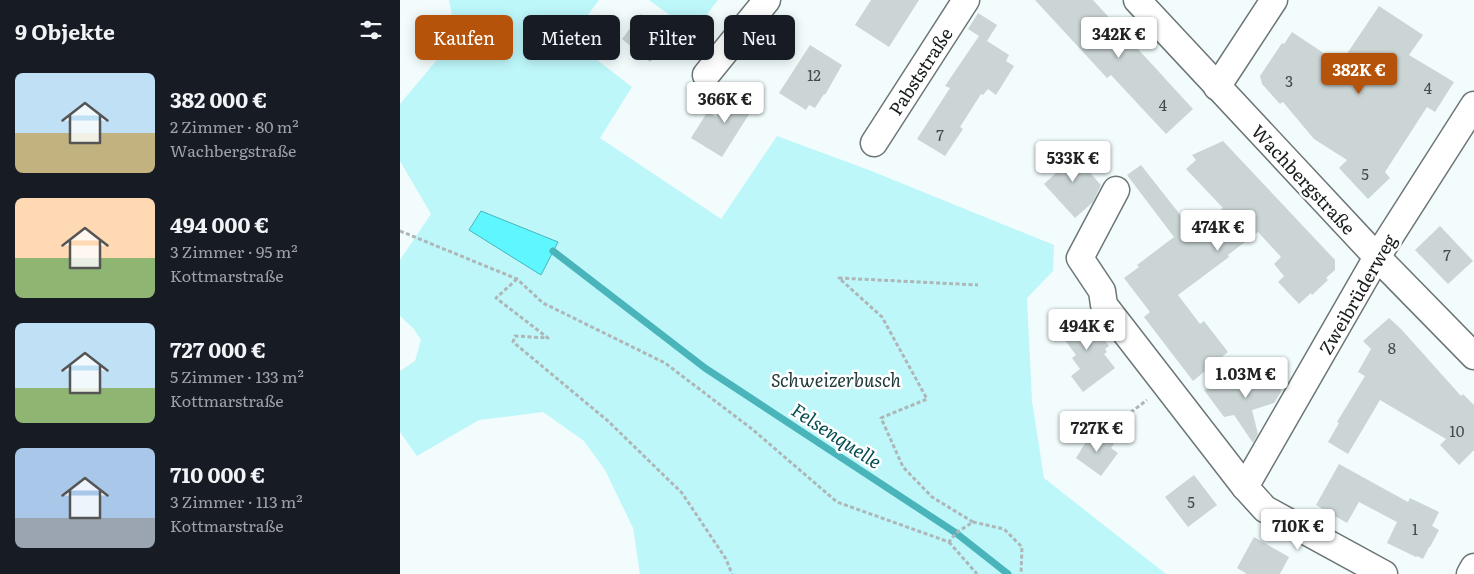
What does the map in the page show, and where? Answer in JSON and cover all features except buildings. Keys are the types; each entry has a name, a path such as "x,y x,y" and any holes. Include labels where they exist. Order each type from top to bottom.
{"street":[{"path":"706,75 767,0"},
{"name":"Pabststraße","path":"874,143 966,0"},
{"name":"Wachbergstraße","path":"1137,0 1377,257 1474,356"},
{"path":"1217,87 1274,0"},
{"name":"Zweibrüderweg","path":"1245,486 1377,257 1474,104"},
{"path":"1116,190 1080,258 1102,291 1104,304 1245,486 1265,509 1384,574"},
{"path":"1470,574 1474,567"}],"path":[{"path":"400,231 517,279 543,303 666,363 752,429 837,502 949,542 977,574"},
{"path":"978,285 839,278 882,317 927,399 881,418 902,467 932,497 973,522 1004,529 1022,547 1021,574"},
{"path":"517,279 496,298 548,338 514,336 513,342 608,421 682,493 726,559 732,574"},
{"path":"1110,428 1167,385"},
{"path":"949,542 956,533 973,522"}],"green space":[{"name":"Schweizerbusch","path":"449,0 599,0 588,15 523,15 523,60 597,60 632,87 600,138 721,219 777,136 869,170 1054,245 1053,271 1027,298 1032,401 1044,478 1166,574 640,574 633,528 605,470 584,441 543,412 479,420 417,456 400,432 400,371 415,361 421,340 414,329 400,316 400,260 431,214 400,161 400,104 437,60 513,60 513,15 452,15"},
{"path":"649,0 718,0 706,15 670,15"}],"water":[{"path":"481,211 558,242 541,275 469,230"}],"waterway":[{"name":"Felsenquelle","path":"553,251 705,368 956,533 1008,574"}]}
